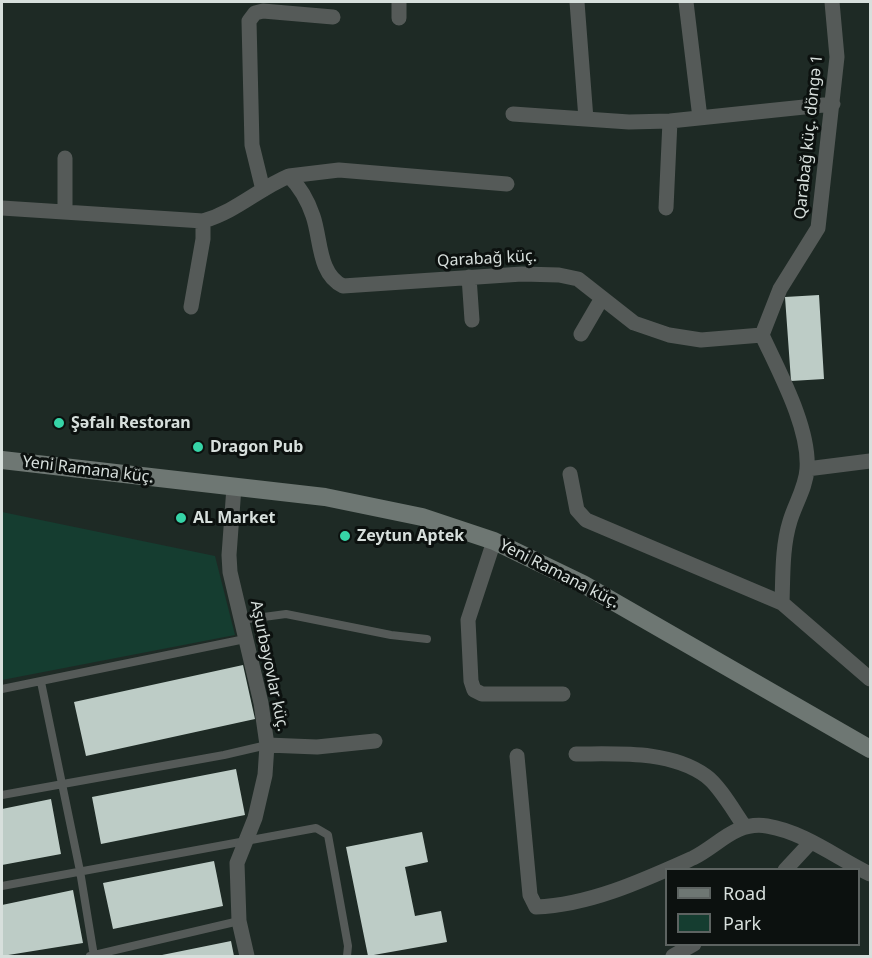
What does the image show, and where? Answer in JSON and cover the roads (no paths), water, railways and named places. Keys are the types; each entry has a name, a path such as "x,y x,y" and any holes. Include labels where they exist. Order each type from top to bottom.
{"street":[{"path":"399,2 399,18"},
{"path":"577,2 586,119"},
{"path":"686,2 700,118"},
{"name":"Qarabağ küç. döngə 1","path":"762,335 780,289 818,228 837,57 832,2"},
{"path":"263,190 252,145 249,21 255,13 263,11 333,17"},
{"path":"513,114 670,121 833,104"},
{"path":"666,208 670,121"},
{"path":"65,158 65,212"},
{"path":"2,208 203,221 228,212 289,176 339,170 507,184"},
{"name":"Qarabağ küç.","path":"289,176 299,187 313,216 327,272 333,281 343,286 469,277 559,274 578,279 634,322 685,339 762,335"},
{"path":"191,308 203,239 203,221"},
{"path":"469,277 472,320"},
{"path":"581,334 602,298"},
{"path":"762,335 793,406 805,447 807,469 790,521 784,552 782,603"},
{"name":"Yeni Ramana küç.","path":"2,460 375,506 422,517 494,541 583,584 870,749"},
{"path":"807,469 870,461"},
{"path":"570,474 577,510 586,520 782,603 870,679"},
{"name":"Aşurbəyovlar küç.","path":"234,487 228,555 261,703 267,745 265,774 255,818 237,863 239,921 247,957"},
{"path":"494,541 468,620 471,681 474,690 482,694 563,694"},
{"path":"267,745 316,747 375,741"},
{"path":"576,754 633,754 686,765 708,777 745,827"},
{"path":"517,756 530,895 536,906 560,906 623,887 665,869"},
{"path":"668,868 696,856 726,835 745,827 766,826 811,842 859,868"},
{"path":"787,868 811,842"},
{"path":"673,957 692,946"}],"lane":[{"path":"241,620 286,614 391,635 427,639"},
{"path":"2,689 245,639"},
{"path":"41,682 80,871 92,956 239,921"},
{"path":"2,795 267,745"},
{"path":"2,886 316,828 328,835 348,946 347,957"}],"place":[{"name":"Şəfalı Restoran","path":"59,423"},
{"name":"Dragon Pub","path":"198,447"},
{"name":"AL Market","path":"181,518"},
{"name":"Zeytun Aptek","path":"345,536"}]}
